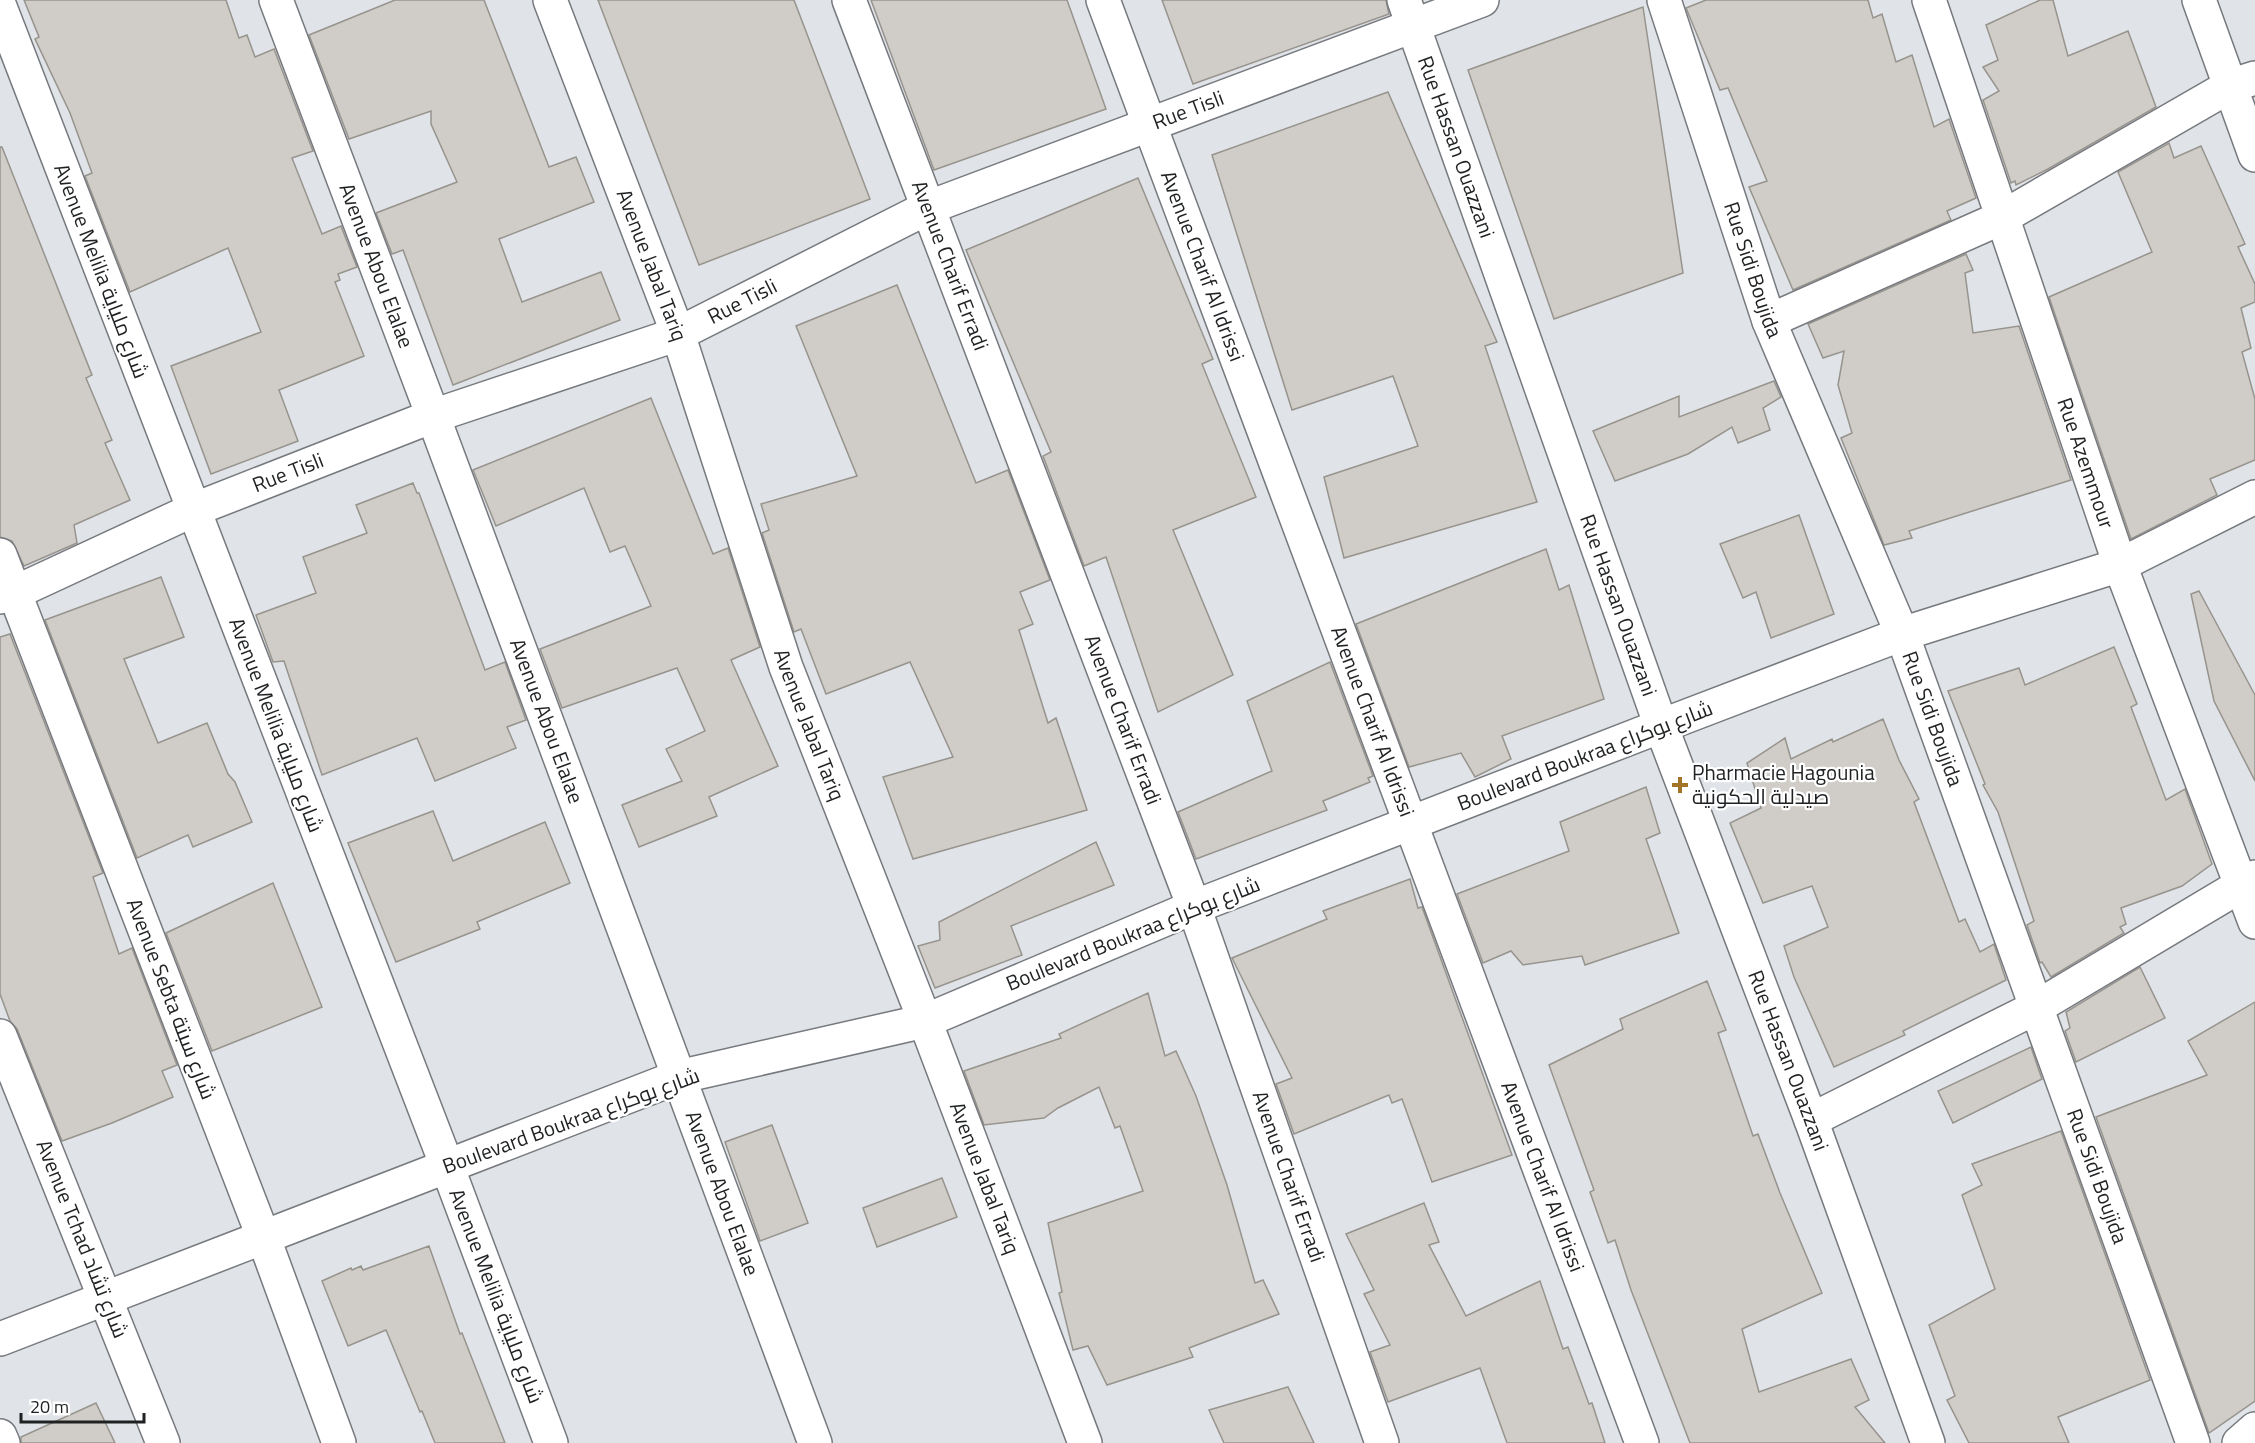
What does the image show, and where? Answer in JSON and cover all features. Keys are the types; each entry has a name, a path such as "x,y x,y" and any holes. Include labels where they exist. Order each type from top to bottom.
{"street":[{"name":"Avenue Abou Elalae","path":"276,0 815,1443"},
{"name":"Avenue Jabal Tariq","path":"550,0 678,334 786,667 925,1021 1085,1443"},
{"name":"Avenue Charif Erradi","path":"849,0 1194,907 1382,1443"},
{"name":"Avenue Charif Al Idrissi","path":"1103,0 1642,1443"},
{"name":"Rue Tisli","path":"7,595 193,510 433,416 678,334 927,208 1151,125 1409,12 1482,0"},
{"name":"Rue Sidi Boujida","path":"1664,0 1769,321 1902,634 2193,1443"},
{"name":"Rue Azemmour","path":"1929,0 2120,565 2247,881 2255,922"},
{"path":"2199,0 2243,82 2255,155"},
{"name":"Avenue Melilia شارع ملياية","path":"0,7 447,1166 551,1443"},
{"name":"Rue Hassan Ouazzani","path":"1409,12 1661,726 1811,1120 1928,1443"},
{"path":"1769,321 2001,218 2243,82"},
{"name":"Boulevard Boukraa شارع بوكراع","path":"0,1339 678,1077 925,1021 1194,907 1902,634 2120,565 2255,497"},
{"name":"Avenue Sebta شارع سبتة","path":"0,555 7,595 263,1236 339,1443"},
{"path":"1811,1120 2037,1007 2247,881"},
{"name":"Avenue Tchad شارع تشاد","path":"0,1036 163,1443"},
{"path":"2239,1443 2255,1429"},
{"path":"0,1436 3,1443"}],"building":[{"path":"24,0 226,0 239,38 247,35 255,57 274,49 313,151 292,158 322,234 341,226 357,267 338,274 340,280 335,282 364,356 279,390 298,441 211,474 171,366 261,332 228,248 130,292 85,176 92,173 70,113 35,39 39,37"},
{"path":"395,0 484,0 549,167 576,157 594,202 499,239 522,302 601,272 620,320 453,385 403,250 392,254 376,213 457,182 431,124 431,111 349,139 309,35"},
{"path":"598,0 794,0 870,199 699,265"},
{"path":"871,0 1067,0 1106,109 934,170"},
{"path":"1162,0 1386,0 1389,14 1193,84"},
{"path":"1706,0 1868,0 1873,18 1882,14 1896,62 1912,55 1934,127 1949,119 1976,198 1947,211 1951,220 1793,290 1749,187 1767,181 1728,88 1720,90 1686,8"},
{"path":"2040,0 2053,0 2068,56 2128,31 2156,107 2016,185 2015,181 2011,183 1983,100 1999,91 1983,67 1998,60 1986,25"},
{"path":"1643,7 1683,273 1554,319 1468,70"},
{"path":"1388,92 1497,342 1485,346 1537,502 1344,558 1324,477 1418,446 1393,376 1292,410 1212,155"},
{"path":"2169,143 2174,158 2201,146 2245,244 2238,247 2255,284 2255,302 2241,308 2251,348 2242,352 2255,399 2255,460 2210,479 2217,495 2131,539 2049,297 2152,252 2118,172"},
{"path":"0,147 2,147 92,375 86,378 112,440 105,443 130,500 74,525 77,543 24,566 12,541 0,537"},
{"path":"1138,178 1213,359 1202,364 1256,497 1173,530 1233,675 1158,712 1106,557 1084,566 1043,456 1051,452 966,250"},
{"path":"1966,254 1973,270 1965,273 1973,333 2019,326 2071,480 1909,531 1912,538 1884,545 1841,438 1852,433 1838,385 1844,351 1823,358 1808,324"},
{"path":"897,285 976,483 1008,470 1050,580 1020,592 1033,624 1019,630 1048,723 1056,718 1087,810 913,859 883,777 953,757 910,662 826,694 801,629 794,632 762,533 769,530 761,504 857,476 796,326"},
{"path":"1774,381 1781,397 1763,408 1770,430 1738,443 1732,427 1688,454 1615,481 1593,431 1679,396 1679,417"},
{"path":"651,398 713,554 728,548 760,647 731,660 778,766 709,797 717,816 639,847 622,805 682,781 666,749 705,731 677,668 562,708 540,649 651,606 625,546 610,552 584,488 496,526 473,470"},
{"path":"413,483 419,493 485,670 505,662 526,720 507,727 516,748 435,781 417,738 322,775 284,661 273,662 256,615 316,593 303,557 367,533 356,505"},
{"path":"1799,515 1834,614 1771,638 1756,592 1743,598 1720,544"},
{"path":"1546,549 1559,590 1569,585 1604,699 1502,736 1511,759 1475,777 1461,753 1409,767 1356,624"},
{"path":"161,577 184,637 124,659 158,743 207,723 228,774 235,782 252,822 193,847 188,835 137,858 45,620"},
{"path":"2199,591 2255,695 2255,781 2214,701 2191,594"},
{"path":"10,634 103,873 93,877 119,954 132,948 177,1065 162,1071 173,1097 62,1141 17,1029 10,1021 0,994 0,637"},
{"path":"2114,647 2137,704 2131,707 2166,800 2185,789 2212,864 2182,886 2121,908 2126,924 2120,927 2124,933 2051,977 2042,962 2040,963 2027,925 2034,921 1998,812 1983,785 1985,784 1948,691 2019,668 2025,685"},
{"path":"1330,662 1373,776 1368,778 1370,782 1323,801 1327,810 1196,859 1178,812 1272,771 1247,701"},
{"path":"1883,719 1899,760 1919,799 1914,802 1959,922 1965,919 1980,952 1994,944 2006,980 1903,1031 1905,1035 1834,1067 1794,977 1784,946 1828,927 1812,886 1763,903 1730,823 1761,808 1747,763 1785,738 1791,759 1832,739 1833,742"},
{"path":"1646,787 1660,833 1646,839 1679,933 1585,965 1582,956 1523,965 1511,951 1483,963 1457,894 1569,851 1560,822"},
{"path":"433,811 453,861 545,822 570,883 477,922 480,929 396,962 348,843"},
{"path":"1096,842 1114,885 1011,926 1022,955 935,988 918,946 940,940 939,922"},
{"path":"1410,879 1418,908 1422,907 1512,1155 1432,1182 1402,1099 1392,1103 1389,1095 1294,1134 1276,1084 1292,1078 1232,958 1327,919 1323,911"},
{"path":"273,883 322,1007 212,1051 166,933"},
{"path":"2140,967 2165,1018 2076,1062 2065,1031 2070,1028 2066,1012"},
{"path":"1707,981 1726,1030 1718,1033 1753,1136 1758,1134 1822,1293 1742,1329 1759,1392 1851,1359 1869,1400 1855,1407 1885,1443 1690,1443 1631,1290 1615,1240 1608,1243 1590,1192 1594,1190 1549,1065 1623,1029 1620,1019"},
{"path":"1148,993 1165,1056 1176,1051 1196,1096 1227,1185 1255,1283 1263,1280 1279,1314 1189,1348 1193,1357 1107,1385 1088,1346 1073,1350 1059,1293 1062,1292 1048,1223 1143,1191 1120,1126 1115,1128 1099,1087 1058,1108 1044,1118 984,1125 964,1071 1061,1038 1059,1034"},
{"path":"2255,1002 2255,1401 2209,1433 2096,1117 2207,1075 2188,1041"},
{"path":"2031,1047 2042,1079 1953,1123 1938,1091"},
{"path":"772,1125 808,1223 760,1241 725,1142"},
{"path":"2061,1131 2150,1380 2058,1417 2069,1443 1969,1443 1947,1400 1955,1396 1929,1325 1995,1289 1962,1195 1982,1185 1972,1164"},
{"path":"942,1178 957,1217 877,1247 863,1208"},
{"path":"1424,1203 1439,1242 1429,1245 1466,1316 1540,1281 1563,1349 1568,1347 1589,1404 1592,1403 1605,1443 1507,1443 1480,1368 1388,1402 1370,1352 1390,1345 1364,1294 1374,1290 1346,1234"},
{"path":"429,1246 460,1334 462,1333 505,1443 435,1443 386,1330 348,1346 322,1281 351,1268 352,1270 361,1266 363,1270"},
{"path":"1288,1387 1314,1443 1224,1443 1209,1410"},
{"path":"96,1403 115,1443 21,1443 21,1437"}],"place":[{"name":"Pharmacie Hagounia صيدلية الحكونية","path":"1680,785"}]}
